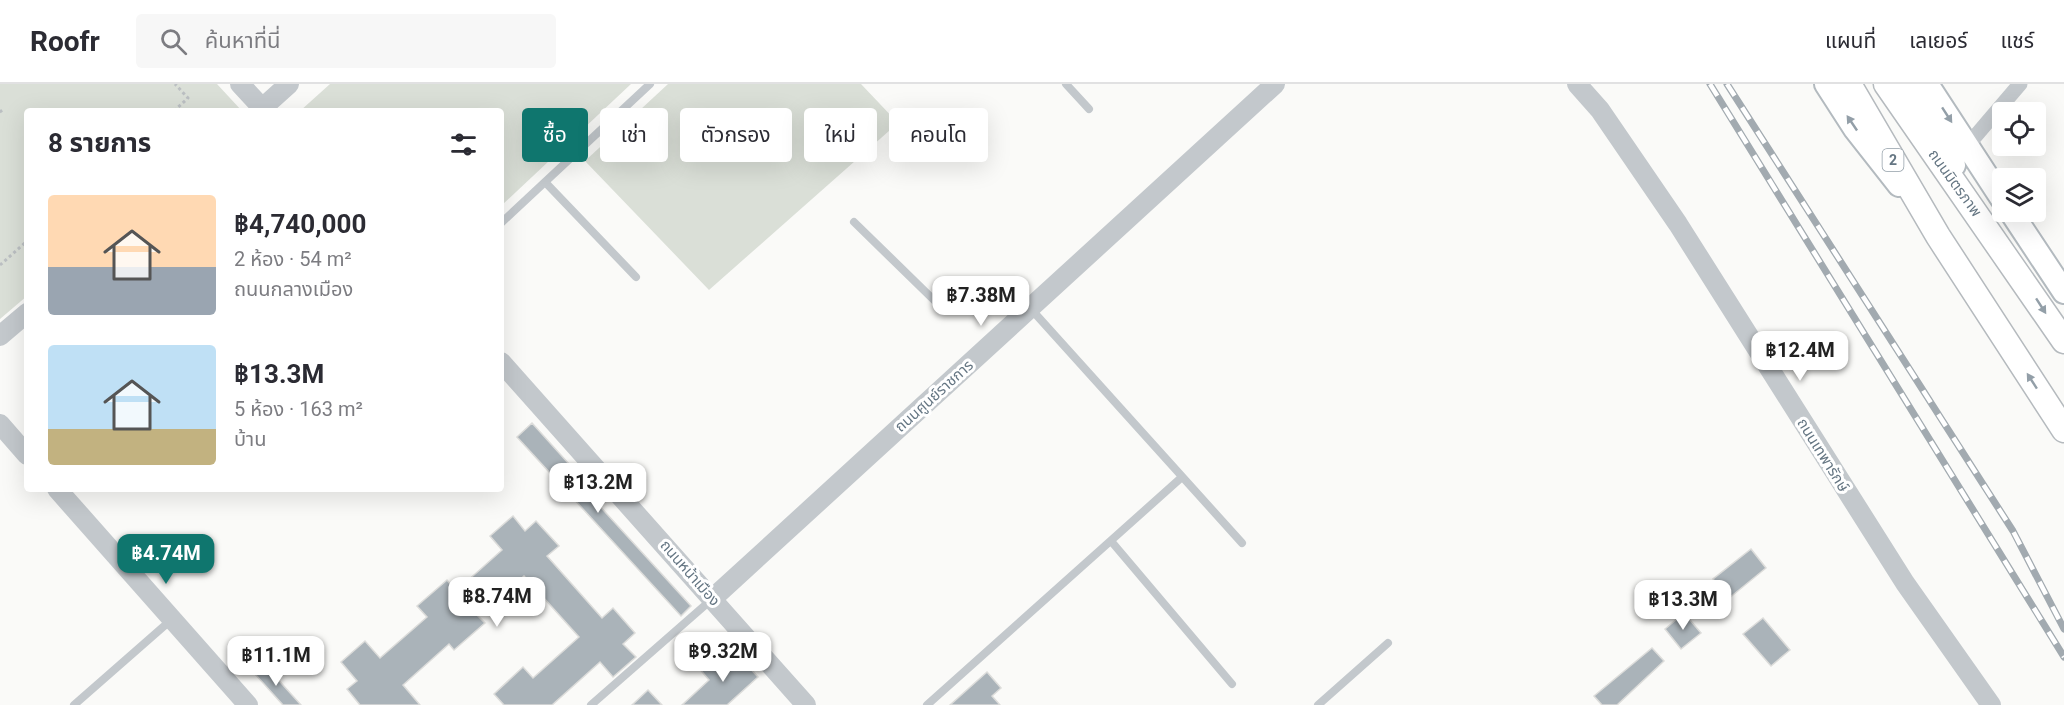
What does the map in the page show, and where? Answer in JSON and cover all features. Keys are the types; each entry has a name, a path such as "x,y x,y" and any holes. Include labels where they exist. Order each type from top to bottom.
{"main road":[{"name":"2","path":"1826,84 1855,129 1938,236"},
{"name":"2","path":"1849,84 1938,236"},
{"name":"ถนนมิตรภาพ","path":"1886,84 2064,341"},
{"path":"1906,84 2017,270"},
{"name":"ถนนมิตรภาพ","path":"1927,84 1992,184"},
{"path":"2018,222 2064,292"},
{"path":"1938,236 2064,430"}],"street":[{"path":"240,84 260,108"},
{"path":"264,108 289,84"},
{"name":"ถนนศูนย์ราชการ","path":"712,598 1275,84"},
{"name":"ถนนเทพารักษ์","path":"1577,84 1600,110 1678,224 1905,583 1991,705"},
{"path":"1967,146 2020,84"},
{"path":"0,336 24,316"},
{"name":"ถนนหน้าเมือง","path":"504,365 806,705"},
{"path":"0,424 24,452"},
{"path":"60,492 248,705"}],"lane":[{"path":"504,220 650,84"},
{"path":"1066,84 1089,109"},
{"path":"545,182 636,277"},
{"path":"854,222 938,304"},
{"path":"1030,308 1242,543"},
{"path":"927,705 1182,477"},
{"path":"1111,541 1232,684"},
{"name":"ถนนศูนย์ราชการ","path":"591,705 712,598"},
{"path":"74,705 171,620"},
{"path":"1318,705 1388,643"}],"path":[{"path":"176,84 188,98 177,108"},
{"path":"0,110 3,114"},
{"path":"0,265 24,244"}],"shaded area":[{"path":"0,84 217,84 239,108 24,108 24,299 0,319"},
{"path":"330,84 631,84 605,108 600,108 600,113 588,124 588,108 522,108 522,162 548,162 504,203 504,108 303,108"},
{"path":"668,84 861,84 889,114 889,131 877,142 877,108 804,108 804,162 854,162 709,290 586,162 600,147 600,162 668,162 668,108 642,108"}],"building":[{"path":"532,423 579,475 574,478 691,606 681,616 517,437"},
{"path":"513,516 525,531 536,521 559,546 547,556 602,618 613,608 635,633 623,644 636,657 613,677 600,662 552,705 504,705 494,694 523,667 533,678 579,637 524,576 478,616 485,623 454,650 449,644 403,685 420,705 360,705 347,689 357,681 341,662 365,641 380,658 427,617 417,606 447,580 456,591 502,550 490,536"},
{"path":"1751,549 1766,568 1728,599 1713,579"},
{"path":"1684,613 1701,633 1681,649 1665,629"},
{"path":"1763,618 1790,650 1771,666 1743,634"},
{"path":"1652,648 1664,661 1617,705 1602,705 1594,696"},
{"path":"737,654 758,677 727,705 682,705 709,680 698,667 708,658 719,670"},
{"path":"264,664 301,705 283,705 254,673"},
{"path":"987,672 1001,688 992,696 1000,705 950,705"},
{"path":"648,690 662,705 632,705"}],"railway":[{"path":"1710,84 2064,657"},
{"path":"1727,84 2013,531 2064,629"}]}
